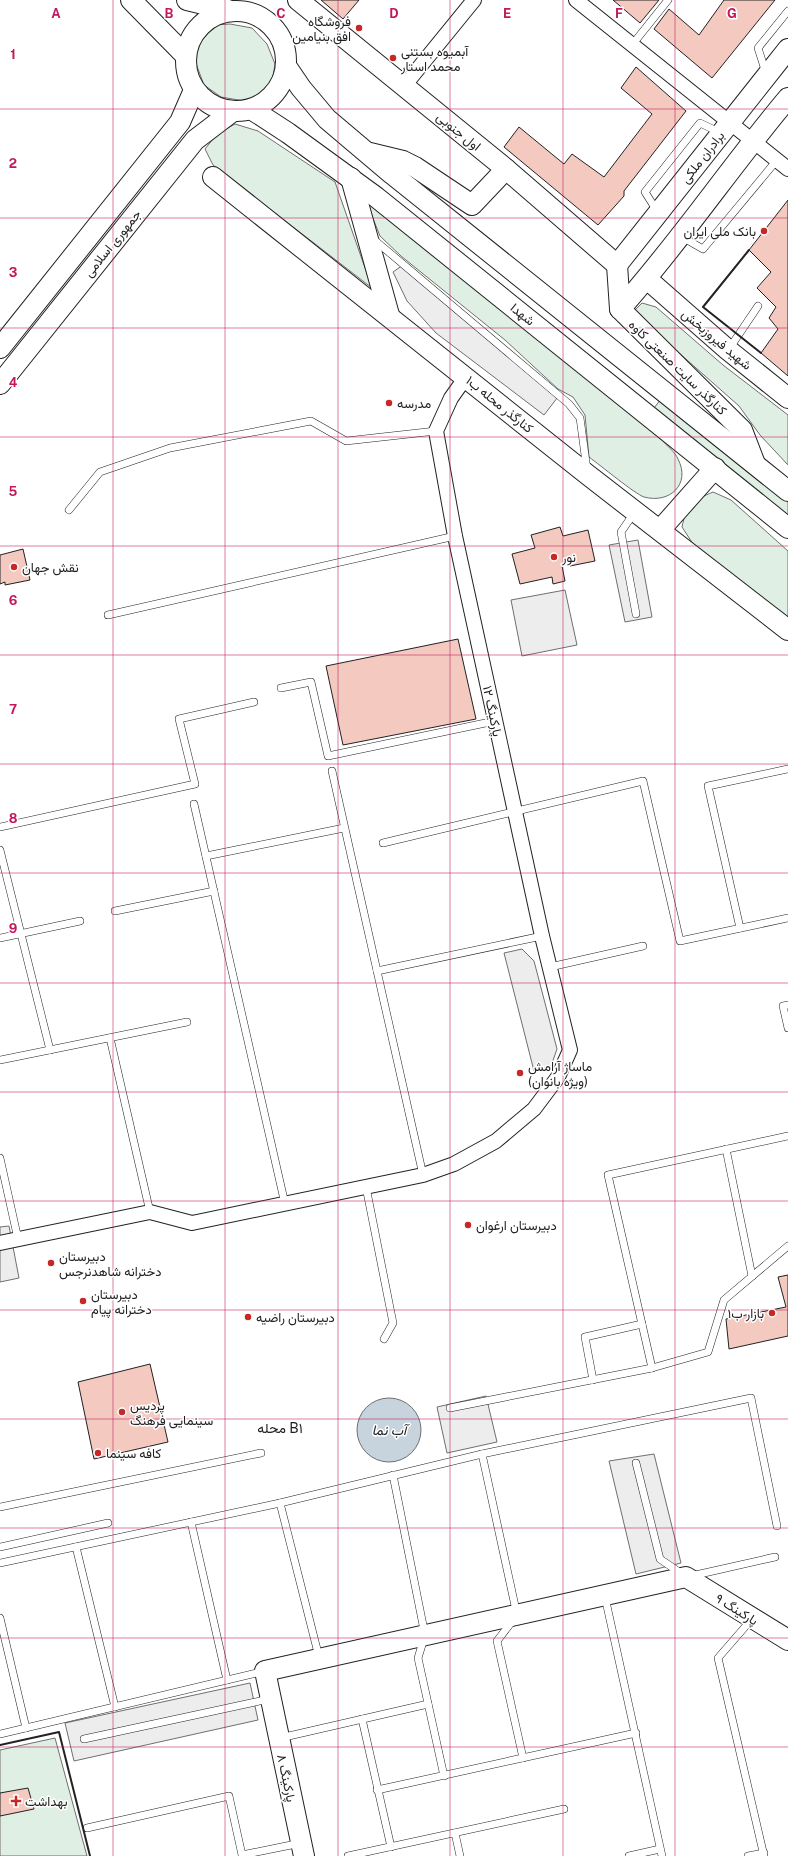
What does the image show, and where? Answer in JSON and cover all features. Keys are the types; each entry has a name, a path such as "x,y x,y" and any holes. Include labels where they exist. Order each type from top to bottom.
{"main road":[{"path":"131,0 185,55"},
{"path":"187,0 228,10 243,11 258,15 271,24 280,36 286,51 286,66 283,80 275,93 264,102 242,110 218,108 205,101 194,90 188,79 185,67 185,55 190,39 199,26 212,16 228,10"},
{"name":"اول جنوبی","path":"298,0 506,169 617,265"},
{"name":"برادران ملکی","path":"617,265 659,214 788,49"},
{"name":"شهدا","path":"286,66 301,88 327,119 609,349 788,491"},
{"name":"جمهوری اسلامی","path":"0,348 180,122 194,90"},
{"path":"620,309 647,279 752,140 788,98"},
{"name":"شهدا","path":"242,110 288,133 376,197 788,528"},
{"name":"جمهوری اسلامی","path":"0,384 196,140 242,110"},
{"path":"366,152 403,161 415,166 472,205 506,169"},
{"name":"کنارگذر محله ب۱","path":"213,177 389,315 588,475 788,630"},
{"path":"351,178 389,315"},
{"name":"کنارگذر سایت صنعتی کاوه","path":"617,265 620,309 742,430 755,464"},
{"name":"شهید فیروزبخش","path":"647,279 728,350 788,398"},
{"path":"660,530 715,468"},
{"path":"265,1671 686,1577"},
{"name":"پارکینگ ۹","path":"686,1577 788,1640"},
{"name":"پارکینگ ۸","path":"265,1671 303,1850"}],"street":[{"path":"404,86 474,0"},
{"path":"576,0 632,45 725,128 752,140 788,169"},
{"path":"436,431 451,398 466,377"},
{"name":"پارکینگ ۱۲","path":"423,1175 454,1164 496,1141 534,1110 558,1077 570,1050 542,936 495,721 455,536 436,431"},
{"path":"0,1243 150,1212 192,1223 423,1175"}],"lane":[{"path":"632,45 668,0"},
{"path":"767,76 758,48 788,11"},
{"path":"680,236 703,249 777,160"},
{"path":"366,232 569,404 580,418 588,475"},
{"path":"728,350 758,306"},
{"path":"69,510 100,472 170,448 311,421 346,441 436,431"},
{"path":"635,511 620,532 636,614"},
{"path":"108,615 455,536"},
{"path":"281,688 311,682 328,756 495,721"},
{"path":"0,827 195,784 179,719 254,702"},
{"path":"740,928 708,786 788,770"},
{"path":"332,771 423,1175"},
{"path":"383,843 643,782 680,941 788,918"},
{"path":"194,804 285,1204"},
{"path":"206,856 344,828"},
{"path":"0,850 50,1050"},
{"path":"115,911 214,891"},
{"path":"0,938 80,921"},
{"path":"377,971 542,936"},
{"path":"550,967 643,946"},
{"path":"788,1004 782,1006 788,1028"},
{"path":"0,1060 187,1022"},
{"path":"110,1038 150,1212"},
{"path":"652,1368 608,1175 788,1136"},
{"path":"726,1149 752,1276"},
{"path":"0,1158 18,1239"},
{"path":"366,1187 393,1323 384,1339"},
{"path":"450,1408 652,1368 708,1352 724,1300 788,1246"},
{"path":"593,1380 585,1337 642,1324"},
{"path":"0,1563 280,1502 482,1454 751,1398 777,1526"},
{"path":"0,1507 262,1453"},
{"path":"482,1454 517,1615 497,1641 523,1758"},
{"path":"636,1463 660,1559 686,1577 775,1557"},
{"path":"393,1475 425,1635 418,1658 444,1776"},
{"path":"280,1502 319,1659"},
{"path":"191,1522 227,1680"},
{"path":"0,1547 108,1523"},
{"path":"76,1547 115,1707"},
{"path":"605,1595 661,1853 629,1856"},
{"path":"0,1618 26,1728"},
{"path":"748,1856 764,1855 718,1658 752,1619"},
{"path":"0,1734 265,1671"},
{"path":"84,1739 270,1699"},
{"path":"278,1738 428,1704"},
{"path":"362,1719 391,1847"},
{"path":"377,1790 636,1733"},
{"path":"87,1828 228,1796 242,1855 303,1850"},
{"path":"348,1856 564,1809"},
{"path":"455,1833 460,1856"}],"green space":[{"path":"230,24 252,28 267,44 275,64 272,83 260,95 244,101 221,97 204,85 195,61 198,45 215,25"},
{"path":"235,124 258,131 335,182 372,288 213,165 205,149 217,134"},
{"path":"364,196 662,440 675,454 681,468 682,476 680,484 676,490 670,495 662,498 644,497 589,457 585,415 573,397 558,389 505,340 401,256 380,236"},
{"path":"642,303 656,307 723,365 788,415 788,465 760,435 739,406 652,329 635,310"},
{"path":"661,399 788,500 788,518 654,408"},
{"path":"713,492 731,500 788,551 788,624 695,547 682,527 686,514 692,505 696,501"},
{"path":"55,1738 87,1856 0,1856 0,1750"}],"shaded area":[{"path":"406,263 561,393 544,415 436,333 407,301 393,272"},
{"path":"638,540 652,617 625,622 609,545"},
{"path":"565,590 577,645 522,656 511,600"},
{"path":"522,949 534,961 557,1049 551,1066 534,1071 504,953"},
{"path":"9,1226 19,1278 0,1282 0,1227"},
{"path":"486,1396 497,1442 447,1453 437,1407"},
{"path":"654,1454 681,1563 636,1574 609,1461"},
{"path":"250,1683 258,1720 74,1761 65,1723"}],"water":[{"name":"آب نما","path":"389,1398 407,1403 412,1407 416,1412 421,1430 416,1448 412,1453 407,1457 389,1462 371,1457 366,1453 362,1448 357,1430 362,1412 366,1407 371,1403"}],"building":[{"path":"321,0 359,0 343,19"},
{"path":"613,0 659,0 640,23"},
{"path":"724,0 775,0 712,78 654,29 669,9 699,35"},
{"path":"636,67 686,111 624,191 624,196 598,225 504,147 519,127 564,164 572,154 604,177 652,114 621,88"},
{"path":"788,200 788,376 761,353 778,329 769,318 776,307 757,288 771,272 749,250"},
{"name":"نور","path":"560,527 563,536 588,530 595,561 570,566 570,563 562,566 565,581 553,584 552,577 520,584 512,554 535,548 531,535"},
{"name":"نقش جهان","path":"23,549 30,580 5,585 5,582 0,584 0,555"},
{"path":"458,639 476,719 343,745 326,666"},
{"name":"بازار ب۱","path":"788,1275 788,1336 729,1349 726,1319 786,1307 778,1277"},
{"name":"پردیس سینمایی فرهنگ","path":"150,1364 168,1442 94,1459 78,1382"},
{"name":"بهداشت","path":"28,1788 34,1809 0,1816 0,1793"}],"wall":[{"path":"749,250 703,307 761,353"},
{"path":"0,1745 59,1732 90,1856"}],"place":[{"name":"فروشگاه افق بنیامین","path":"359,28"},
{"name":"آبمیوه بستنی محمد استار","path":"393,58"},
{"name":"بانک ملی ایران","path":"764,231"},
{"name":"مدرسه","path":"389,403"},
{"name":"نور","path":"554,557"},
{"name":"نقش جهان","path":"14,567"},
{"name":"ماساژ آرامش (ویژه بانوان)","path":"520,1073"},
{"name":"دبیرستان ارغوان","path":"468,1225"},
{"name":"دبیرستان دخترانه شاهدنرجس","path":"51,1263"},
{"name":"دبیرستان دخترانه پیام","path":"83,1301"},
{"name":"بازار ب۱","path":"772,1313"},
{"name":"دبیرستان راضیه","path":"248,1317"},
{"name":"پردیس سینمایی فرهنگ","path":"122,1412"},
{"name":"کافه سینما","path":"98,1453"},
{"name":"بهداشت","path":"16,1801"}],"district":[{"name":"محله B۱","path":"280,1428"}]}
